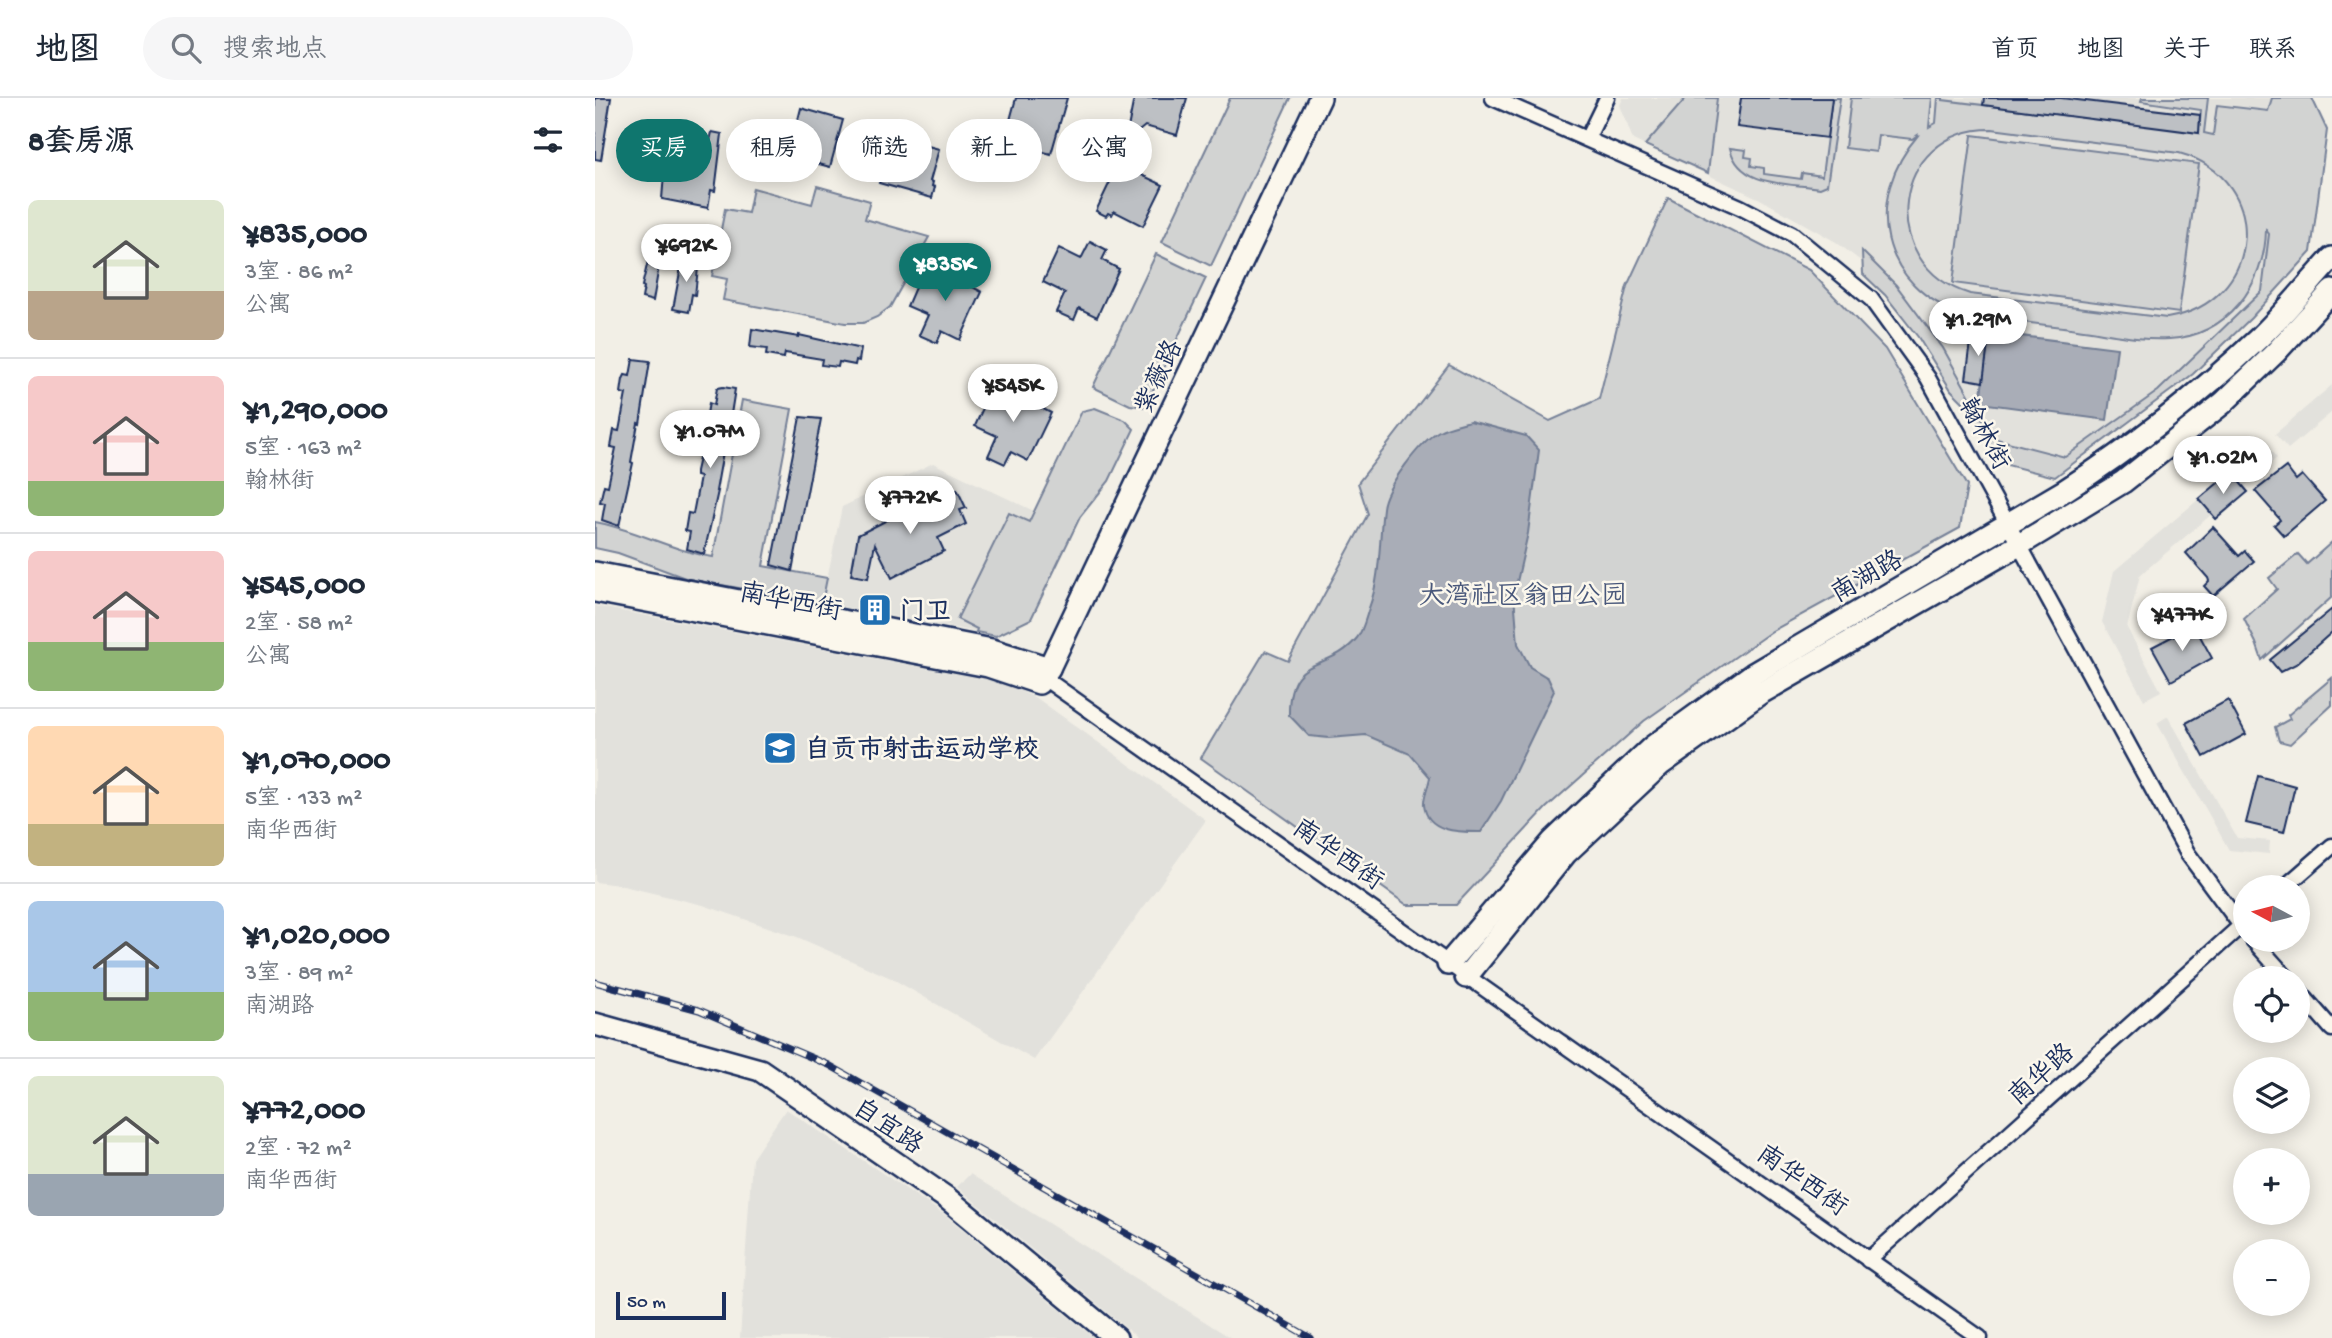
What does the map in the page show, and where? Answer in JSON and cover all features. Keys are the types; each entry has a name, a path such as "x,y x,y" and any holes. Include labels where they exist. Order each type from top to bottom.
{"main road":[{"name":"紫薇路","path":"1046,673 1320,98"},
{"name":"南湖路","path":"1448,964 1553,841 1652,747 1753,674 2112,460 2168,418 2261,335 2332,258"},
{"name":"南湖路","path":"1466,977 1566,853 1660,765 1759,694 2123,482 2223,403 2276,352 2332,291"},
{"name":"南华西街","path":"595,573 992,650 1046,673 1039,683 988,666 595,591"},
{"name":"自宜路","path":"595,1024 760,1070 948,1199 1117,1338"}],"street":[{"name":"翰林街","path":"1493,98 1740,207 1792,234 1871,299 1928,378 2188,854 2233,912"},
{"path":"1587,139 1607,98"},
{"name":"南华西街","path":"1046,673 1466,977 1980,1338"},
{"path":"2299,875 2332,846"},
{"name":"南华路","path":"1868,1260 2233,936"},
{"path":"2264,952 2276,966"},
{"path":"2310,1004 2332,1029"}],"shaded area":[{"path":"1623,98 2312,98 2327,130 2311,252 2251,318 2193,374 2055,477 1999,463 1939,354 1862,262 1836,242 1760,199 1633,140 1620,105"},
{"path":"1989,332 2117,348 2107,420 1980,403"},
{"path":"2332,385 2332,412 2288,449 2275,434"},
{"path":"1470,421 1526,436 1539,450 1528,533 1514,595 1518,644 1530,667 1548,678 1554,691 1501,801 1481,832 1446,829 1431,821 1424,805 1430,777 1410,754 1366,735 1329,738 1309,736 1289,715 1290,695 1302,672 1346,649 1361,632 1376,584 1385,499 1397,477 1432,436 1446,428"},
{"path":"2264,443 2277,458 2244,487 2231,472"},
{"path":"933,463 1034,511 976,632 822,603 842,507"},
{"path":"2199,499 2212,514 2140,575 2127,628 2161,691 2144,700 2102,622 2114,571"},
{"name":"自贡市射击运动学校","path":"595,606 1001,682 1038,699 1206,820 1034,1060 891,978 797,937 703,905 595,882"},
{"path":"2168,716 2237,838 2270,841 2269,854 2229,850 2157,723"},
{"path":"786,1109 945,1215 1094,1338 740,1338 752,1159"},
{"path":"970,1174 1231,1338 1138,1338 957,1187"}],"green space":[{"path":"1230,98 1290,98 1211,266 1162,242"},
{"path":"1686,98 1717,98 1708,173 1645,145"},
{"path":"1832,98 1840,98 1827,185 1820,188 1766,181 1743,170 1735,161 1730,148 1746,150 1745,157 1752,158 1751,166 1764,168 1764,174 1801,179 1802,173 1822,176"},
{"path":"1851,98 1932,98 1929,127 1936,123 1938,98 1943,98 2199,132 2201,110 2141,101 2142,98 2208,98 2204,133 2213,135 2217,105 2268,111 2272,98 2312,98 2327,130 2311,252 2251,318 2193,374 2055,477 1999,463 1969,408 1951,390 1918,337 1885,295 1863,274 1862,251 1896,285 1943,348 1993,438 2065,457 2158,391 2262,291 2269,234 2266,230 2259,270 2239,304 2225,318 2190,336 2146,339 1965,315 1936,302 1914,284 1898,263 1888,239 1886,213 1890,186 1901,160 1919,134 1912,139 1878,135 1876,152 1845,148","holes":["1992,129 2179,153 2210,167 2231,188 2242,213 2245,240 2238,266 2223,290 2199,308 2167,318 1970,294 1939,279 1919,256 1908,229 1907,201 1915,174 1932,151 1958,135"]},
{"path":"1972,135 2199,164 2179,313 1953,283"},
{"path":"817,186 870,201 865,219 929,237 890,307 863,323 845,323 723,300 727,279 712,276 725,209 748,213 753,188 812,204"},
{"name":"大湾社区翁田公园","path":"1668,198 1809,270 1885,349 1967,486 1960,528 1772,631 1644,721 1546,808 1456,905 1407,905 1201,758 1265,651 1288,661 1368,514 1358,483 1449,365 1550,421 1599,399 1627,286"},
{"path":"1156,254 1206,278 1145,407 1130,405 1093,387"},
{"path":"742,400 792,409 763,566 827,578 822,603 688,579 618,553 595,548 595,522 713,557"},
{"path":"1095,408 1125,420 1134,429 1109,481 1080,517 1031,619 996,636 976,632 977,629 957,619 1009,513 1029,522 1082,411"},
{"path":"2332,542 2332,597 2262,660 2244,619 2277,589 2269,578 2298,554 2307,564"},
{"path":"2332,678 2332,705 2290,744 2279,741 2275,727 2290,719 2288,715"}],"building":[{"path":"595,98 611,98 601,160 595,159"},
{"path":"1016,98 1067,98 1061,119 1056,119 1056,136 1051,154 1042,152 1042,119 1010,119"},
{"path":"1134,98 1187,98 1177,135 1152,128 1152,119 1130,119"},
{"path":"1741,98 1832,98 1827,138 1737,127"},
{"path":"1984,98 2061,98 2200,115 2199,133 1983,105"},
{"path":"801,108 840,119 836,119 836,145 830,167 822,165 822,119 798,119"},
{"path":"712,132 722,134 715,191 711,190 708,208 662,199 663,182 712,182"},
{"path":"932,147 939,149 932,174"},
{"path":"1152,180 1163,185 1143,226 1114,211 1112,215 1108,213 1106,216 1096,211 1110,182 1152,182"},
{"path":"932,182 933,182 932,186 935,187 932,198 879,183"},
{"path":"654,236 664,238 653,301 642,298 642,286"},
{"path":"1090,241 1107,250 1102,260 1119,269 1097,317 1079,308 1074,320 1056,312 1065,293 1043,282 1059,248 1081,259"},
{"path":"683,256 699,259 695,295 692,294 689,312 673,309"},
{"path":"952,264 970,273 965,283 982,292 960,340 942,331 937,343 919,335 928,315 907,306 922,271 944,282"},
{"path":"752,329 799,335 861,349 859,361 856,360 855,365 839,362 838,367 821,365 822,359 785,353 784,358 766,355 767,349 750,347"},
{"path":"1972,335 1989,337 1983,382 1966,379"},
{"path":"633,359 650,361 631,462 633,463 619,526 602,520 605,503 600,502 604,485 608,486 616,448 611,447 614,430 619,431 626,394 621,393 623,379 625,375 630,376"},
{"path":"1021,385 1039,393 1034,404 1051,413 1028,461 1011,452 1005,464 988,456 997,436 975,426 990,392 1013,402"},
{"path":"717,388 735,389 718,491 704,554 687,549 690,532 685,531 688,513 693,514 700,477 696,476 696,471 699,458 704,459 711,422 706,421 709,403 714,405"},
{"path":"800,417 821,419 792,571 771,565"},
{"path":"2286,467 2296,480 2302,475 2325,501 2284,536 2274,525 2280,520 2255,491"},
{"path":"2231,472 2248,492 2216,519 2199,499"},
{"path":"957,489 966,508 960,510 966,524 938,538 944,551 892,578 875,544 868,578 851,575 858,535 930,498 932,501"},
{"path":"2213,527 2239,556 2245,551 2254,561 2213,596 2204,586 2209,581 2208,578 2186,553"},
{"path":"2332,609 2332,632 2296,664 2280,672 2270,660"},
{"path":"2194,625 2212,658 2171,681 2152,647"},
{"path":"2228,700 2246,734 2204,757 2186,723"},
{"path":"2258,776 2295,786 2284,832 2246,823"}],"railway":[{"path":"595,982 699,1010 829,1065 1311,1338"}],"place":[{"name":"门卫","path":"875,610"},
{"name":"自贡市射击运动学校","path":"780,748"}]}
